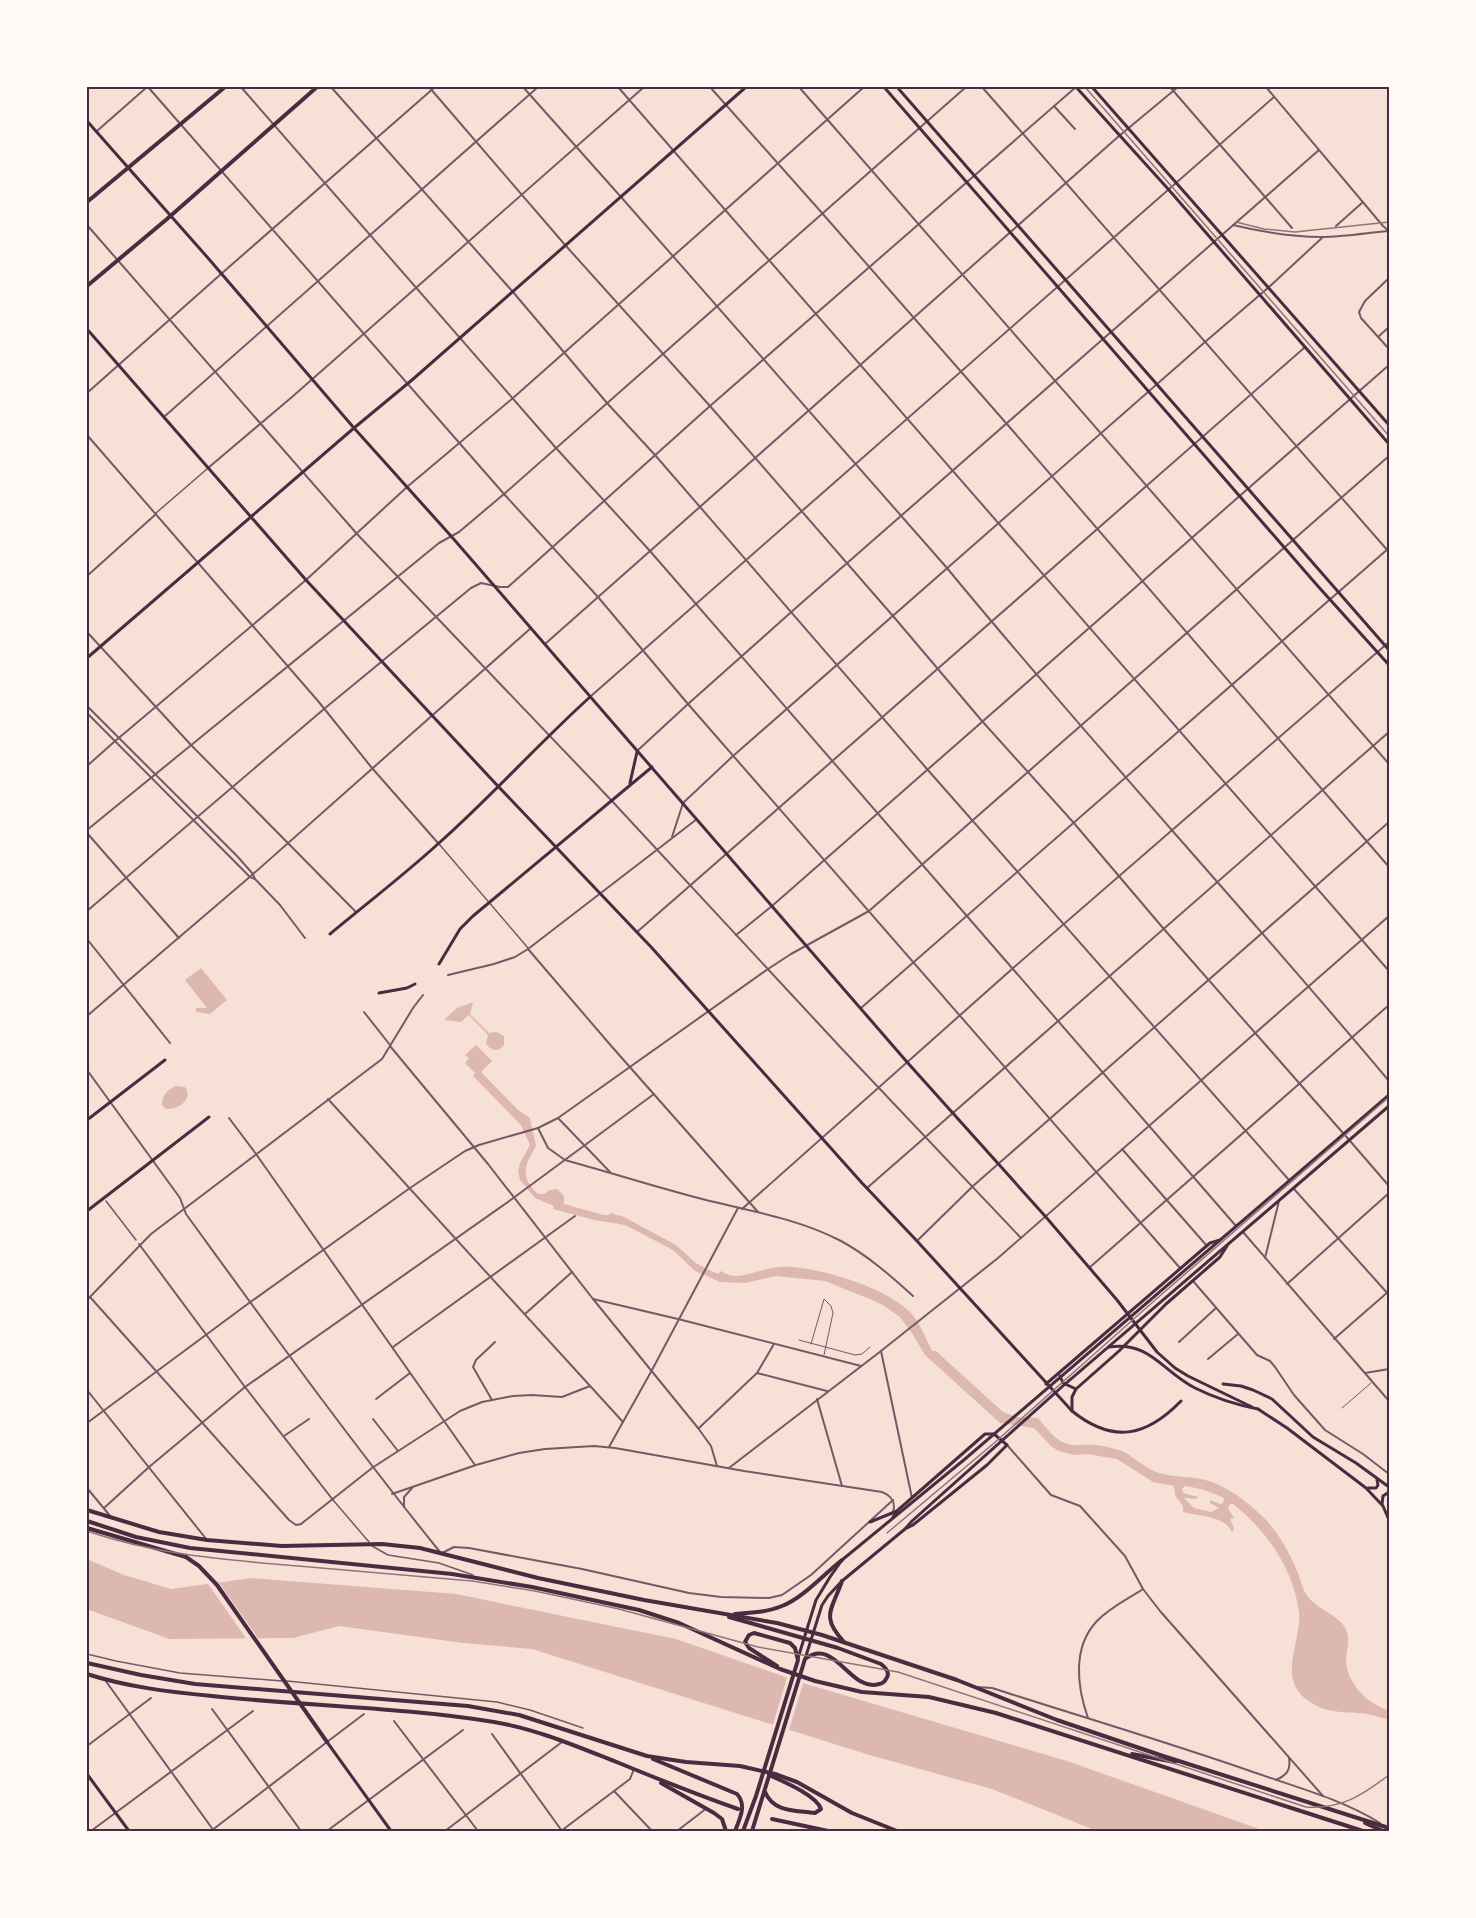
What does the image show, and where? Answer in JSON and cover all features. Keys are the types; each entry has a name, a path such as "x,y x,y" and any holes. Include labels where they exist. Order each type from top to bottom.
{"highway":[{"path":"87,202 225,87"},
{"path":"87,286 317,87"},
{"path":"87,1510 159,1532 207,1540 298,1546 393,1545 440,1552 538,1578 777,1623 845,1643 975,1687 1057,1720 1386,1829"},
{"path":"87,1521 136,1537 190,1548 403,1568 479,1578 591,1599 658,1616 697,1630 780,1669 815,1681 856,1691 929,1697 996,1713 1363,1831"},
{"path":"87,1528 186,1557 199,1566 210,1576 327,1742"},
{"path":"726,1615 764,1611 784,1606 842,1560"},
{"path":"842,1581 829,1615 834,1630 845,1643"},
{"path":"726,1615 838,1648 881,1664 888,1674 886,1680 876,1685 867,1684 828,1655 815,1653 805,1659 752,1831"},
{"path":"743,1831 798,1660 795,1648 790,1643 754,1633 746,1638 746,1645 780,1669"},
{"path":"87,1663 195,1684 435,1703 491,1709 534,1719 647,1756 736,1794 743,1806 735,1831"},
{"path":"87,1674 146,1688 219,1697 493,1722 563,1741 653,1778 738,1809"},
{"path":"1115,1751 1190,1764"},
{"path":"647,1756 751,1768 791,1779 852,1813 897,1831"},
{"path":"751,1768 795,1788 819,1803 821,1809 815,1813 778,1807 770,1802 765,1791"},
{"path":"653,1778 707,1808 722,1819 726,1831"},
{"path":"772,1819 828,1831"}],"main road":[{"path":"87,658 302,472 408,384 746,87"},
{"path":"884,87 1389,665"},
{"path":"897,87 1389,650"},
{"path":"1076,87 1389,444"},
{"path":"1092,87 1389,425"},
{"path":"87,121 907,1062 1045,1216 1157,1352 1188,1376 1258,1409 1287,1428 1366,1488 1382,1504 1389,1520"},
{"path":"87,329 306,580 554,847 637,932 867,1188 1072,1411 1092,1425 1103,1429 1129,1432 1159,1421 1181,1401"},
{"path":"330,934 438,843 590,697"},
{"path":"629,785 637,751"},
{"path":"439,964 460,929 489,902 652,767"},
{"path":"379,993 407,988 415,984"},
{"path":"87,1120 165,1060"},
{"path":"870,1522 900,1511 1201,1258 1389,1095"},
{"path":"805,1659 818,1617 828,1596 842,1581 905,1529 1107,1348 1389,1106"},
{"path":"87,1211 209,1117"},
{"path":"1046,1384 1180,1268 1214,1241 1221,1240"},
{"path":"1072,1411 1072,1397 1076,1389 1223,1254 1227,1246"},
{"path":"1155,1290 1155,1299 1161,1304 1166,1304"},
{"path":"1107,1348 1126,1346 1141,1350 1179,1379 1206,1393 1242,1406 1258,1409"},
{"path":"1060,1371 1060,1379 1063,1383 1076,1389"},
{"path":"1223,1384 1241,1386 1263,1394 1285,1410 1313,1437 1356,1463 1389,1487"},
{"path":"798,1660 821,1589 842,1560 891,1521 912,1498 985,1434 994,1434 1007,1445 987,1465 905,1529"},
{"path":"1366,1488 1376,1488 1378,1482 1376,1478"},
{"path":"1382,1504 1383,1496 1389,1492"},
{"path":"327,1742 391,1831"},
{"path":"87,1774 129,1831"}],"street":[{"path":"96,132 148,87 504,494 598,597 778,808 1180,1268"},
{"path":"241,87 556,448 650,551 1057,1022 1237,1226"},
{"path":"331,87 608,403 656,454 884,716 927,769 1289,1180"},
{"path":"87,393 430,88 435,87"},
{"path":"523,87 947,568 992,623 1172,831 1263,932 1389,1081"},
{"path":"164,417 538,87"},
{"path":"618,87 726,208 1389,971"},
{"path":"87,576 156,513 644,87"},
{"path":"710,87 1006,423 1389,867"},
{"path":"799,87 1389,764"},
{"path":"87,766 306,580 407,487 513,398 864,87"},
{"path":"179,938 87,832 439,543 459,532 504,494 966,87"},
{"path":"861,1008 1388,550 982,87"},
{"path":"87,911 435,616 481,582 508,587 763,359 1076,87"},
{"path":"1170,87 1292,228"},
{"path":"545,644 1119,136 1178,87"},
{"path":"1266,87 1388,231"},
{"path":"430,88 566,246 894,616 982,721 1073,822 1389,1186"},
{"path":"590,697 1274,97"},
{"path":"1054,106 1075,129"},
{"path":"637,751 847,563 1319,150"},
{"path":"1336,226 1363,202"},
{"path":"87,225 357,534 549,734 1021,1238"},
{"path":"1233,225 1281,235 1323,237 1388,231"},
{"path":"672,837 683,803 733,756 1259,296 1323,237"},
{"path":"1389,278 1365,301 1359,312 1361,318 1389,350"},
{"path":"1378,337 1389,327"},
{"path":"637,932 1304,348"},
{"path":"736,935 772,906 1389,365"},
{"path":"88,438 288,666 372,768 630,1068 758,1212"},
{"path":"87,1423 206,1334 410,1188 473,1147 537,1129 558,1118 768,969 806,945 869,911 1389,456"},
{"path":"87,1016 254,874 287,842 531,628"},
{"path":"87,632 191,745 356,912"},
{"path":"742,1209 1012,969 1389,642"},
{"path":"87,706 254,874 255,879"},
{"path":"87,713 250,877 255,879 280,905 305,938"},
{"path":"867,1188 1389,732"},
{"path":"448,975 494,964 515,957 528,949 697,819"},
{"path":"917,1241 973,1186 1389,822"},
{"path":"728,1468 881,1351 1021,1238 1389,916"},
{"path":"87,939 170,1043"},
{"path":"423,995 382,1059 183,1208 139,1244 88,1298 288,1520 296,1525 301,1524 372,1468 459,1411 492,1400 523,1395 562,1397 590,1386"},
{"path":"1089,1268 1389,1005"},
{"path":"364,1012 698,1428 711,1446 717,1466"},
{"path":"87,1070 180,1198 186,1215 249,1303 372,1468 440,1552 454,1547 469,1548 582,1569 689,1593 722,1597 769,1598 782,1595 800,1584 893,1500"},
{"path":"104,1508 149,1467 245,1387 514,1198 654,1094"},
{"path":"328,1099 623,1422"},
{"path":"229,1118 476,1466"},
{"path":"558,1118 611,1174"},
{"path":"537,1129 548,1148 565,1160 758,1212 842,1241 870,1259 913,1296"},
{"path":"1122,1149 1207,1246"},
{"path":"1294,1189 1388,1293 1334,1339"},
{"path":"1287,1284 1389,1193"},
{"path":"106,1201 136,1240"},
{"path":"1265,1258 1279,1202"},
{"path":"609,1447 738,1208"},
{"path":"393,1347 575,1216"},
{"path":"1243,1232 1389,1401"},
{"path":"139,1244 245,1387 333,1500 376,1550 388,1555 439,1563 479,1578"},
{"path":"525,1314 572,1272"},
{"path":"1193,1281 1257,1355 1273,1364 1294,1395 1325,1430 1389,1474"},
{"path":"593,1299 861,1366"},
{"path":"1179,1342 1216,1308"},
{"path":"1208,1359 1238,1334"},
{"path":"492,1400 473,1367 476,1360 495,1342"},
{"path":"698,1428 757,1372 774,1344"},
{"path":"881,1351 912,1498"},
{"path":"1365,1374 1389,1369"},
{"path":"757,1372 828,1391"},
{"path":"376,1399 410,1373"},
{"path":"87,1390 207,1540"},
{"path":"817,1399 842,1486"},
{"path":"283,1436 309,1419"},
{"path":"373,1419 398,1451"},
{"path":"1007,1445 1051,1495 1080,1506 1125,1556 1143,1589 1325,1797"},
{"path":"392,1494 531,1450 609,1447 882,1492 887,1494 895,1504 891,1521"},
{"path":"404,1508 405,1494 416,1486"},
{"path":"87,1488 113,1519"},
{"path":"1088,1719 1078,1675 1083,1644 1089,1631 1103,1615 1143,1589"},
{"path":"87,1654 180,1673 367,1688 497,1702 530,1710 583,1728"},
{"path":"105,1679 213,1830 364,1714"},
{"path":"975,1687 992,1688 1276,1780 1354,1809 1386,1829"},
{"path":"87,1746 151,1698"},
{"path":"212,1709 302,1831"},
{"path":"92,1831 253,1711"},
{"path":"394,1721 478,1831"},
{"path":"327,1831 463,1730"},
{"path":"492,1734 561,1831 630,1779 633,1769"},
{"path":"445,1831 563,1741"},
{"path":"1276,1780 1288,1772 1289,1758"},
{"path":"614,1791 652,1831"},
{"path":"677,1831 707,1808"}],"lane":[{"path":"811,1344 824,1299 831,1306 833,1313 823,1357"},
{"path":"799,1340 858,1355 870,1347"},
{"path":"1342,1408 1372,1382"}],"shaded area":[{"path":"201,968 227,1000 210,1014 196,1012 196,1008 207,1008 185,980"},
{"path":"473,1002 470,1014 489,1033 496,1032 504,1036 504,1045 499,1049 494,1050 488,1046 486,1043 488,1035 469,1015 461,1022 444,1020 457,1008"},
{"path":"476,1045 492,1061 481,1072 518,1110 530,1118 536,1146 527,1165 526,1176 538,1194 557,1189 564,1196 564,1204 604,1215 611,1213 624,1217 676,1245 697,1264 718,1274 721,1271 731,1276 738,1276 779,1267 794,1267 830,1274 868,1287 901,1304 912,1314 932,1351 936,1351 1003,1412 1016,1417 1038,1418 1054,1436 1065,1443 1101,1446 1120,1451 1159,1473 1204,1480 1222,1487 1247,1502 1278,1535 1310,1599 1344,1626 1348,1639 1346,1662 1351,1678 1355,1686 1367,1698 1389,1710 1389,1720 1370,1714 1321,1708 1297,1690 1292,1669 1299,1612 1291,1580 1267,1538 1233,1504 1230,1504 1228,1508 1234,1518 1230,1519 1234,1528 1232,1533 1229,1527 1218,1520 1183,1512 1183,1506 1175,1495 1174,1486 1153,1482 1117,1459 1087,1454 1074,1455 1059,1451 1034,1428 1000,1423 925,1355 900,1317 872,1300 825,1281 776,1276 745,1283 720,1282 695,1271 673,1250 625,1225 594,1220 553,1209 554,1206 535,1198 520,1180 518,1171 520,1163 530,1145 521,1125 473,1076 475,1073 465,1063 469,1058 465,1055","holes":["1185,1486 1205,1490 1224,1498 1223,1503 1210,1500 1210,1503 1219,1508 1211,1512 1194,1508 1184,1498 1196,1499 1198,1497 1183,1493 1182,1489"]},
{"path":"176,1086 185,1087 188,1096 180,1106 166,1109 162,1105 164,1096"},
{"path":"87,1559 124,1575 171,1589 252,1578 456,1594 676,1639 803,1683 1067,1761 1265,1831 1097,1831 992,1789 866,1754 532,1649 463,1643 339,1626 293,1638 169,1639 87,1609"}],"pier":[{"path":"217,1580 260,1641 248,1641 206,1581"},
{"path":"788,1674 804,1680 788,1733 772,1728"}],"railway":[{"path":"1085,87 1389,436"},
{"path":"1236,222 1264,229 1295,232 1389,222"},
{"path":"887,1533 993,1444 1389,1097"},
{"path":"87,1531 139,1546 191,1555 472,1581 535,1591 619,1609 758,1647 898,1672 1306,1807 1330,1806 1350,1800 1389,1775"}]}
